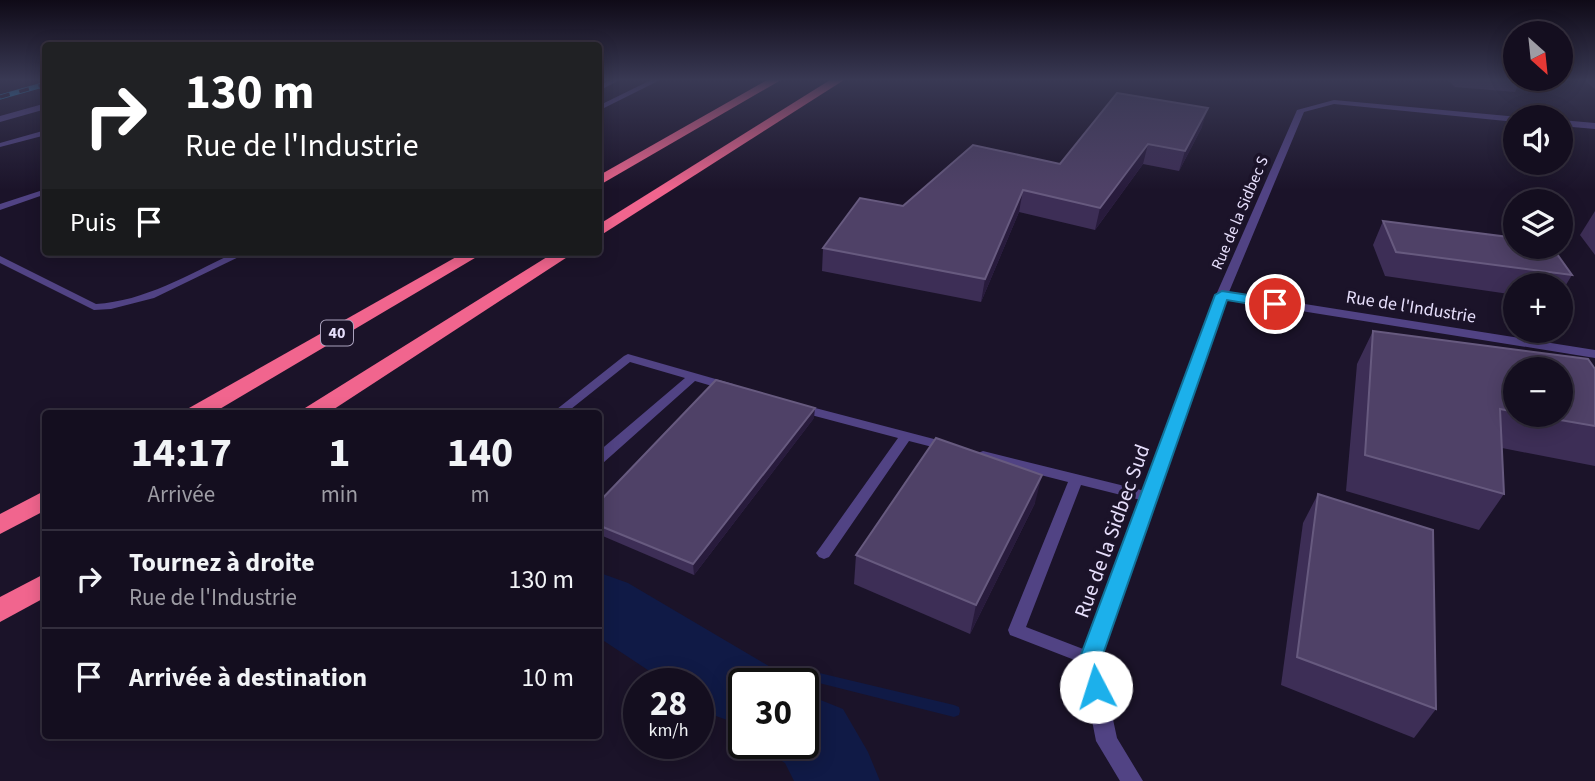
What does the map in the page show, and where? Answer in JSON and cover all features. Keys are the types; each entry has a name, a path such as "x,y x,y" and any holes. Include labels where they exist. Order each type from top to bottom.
{"highway":[{"path":"602,180 712,116"},
{"path":"602,229 781,116"},
{"name":"40","path":"202,410 470,256"},
{"path":"318,410 561,256"},
{"path":"0,525 42,501"},
{"path":"0,611 42,585"}],"street":[{"name":"Rue de la Sidbec S","path":"1222,295 1298,116"},
{"path":"1573,124 1595,126"},
{"name":"Rue de l'Industrie","path":"1222,295 1595,354"},
{"name":"Rue de la Sidbec Sud","path":"1090,660 1222,295"},
{"path":"1090,660 1107,741 1132,781"}],"lane":[{"path":"0,145 42,133"},
{"path":"0,207 42,192"},
{"path":"0,259 94,307 108,308 130,303 235,256"},
{"path":"562,410 628,358 746,392"},
{"path":"602,457 693,377"},
{"path":"786,403 906,436 1149,496"},
{"path":"824,553 906,436"},
{"path":"1076,479 1016,631 1090,660"}],"building":[{"path":"1098,116 1203,116 1185,151 1148,144 1100,208 1023,190 985,279 823,248 860,198 903,206 973,145 1060,164"},
{"path":"1383,221 1503,236 1503,259 1561,259 1571,273 1557,273 1396,252"},
{"path":"1373,331 1573,357 1503,357 1503,410 1500,409 1504,494 1365,455"},
{"path":"1573,357 1588,359 1595,369 1595,426 1573,422"},
{"path":"716,380 815,408 693,564 602,527 602,499"},
{"path":"936,438 1042,475 976,605 856,555"},
{"path":"1318,494 1433,530 1436,709 1297,657"}],"waterway":[{"path":"602,603 728,682"},
{"path":"703,666 811,676 954,711"},
{"path":"819,745 838,781"}],"route":[{"path":"1096,687 1090,660 1222,295 1275,304"}]}
